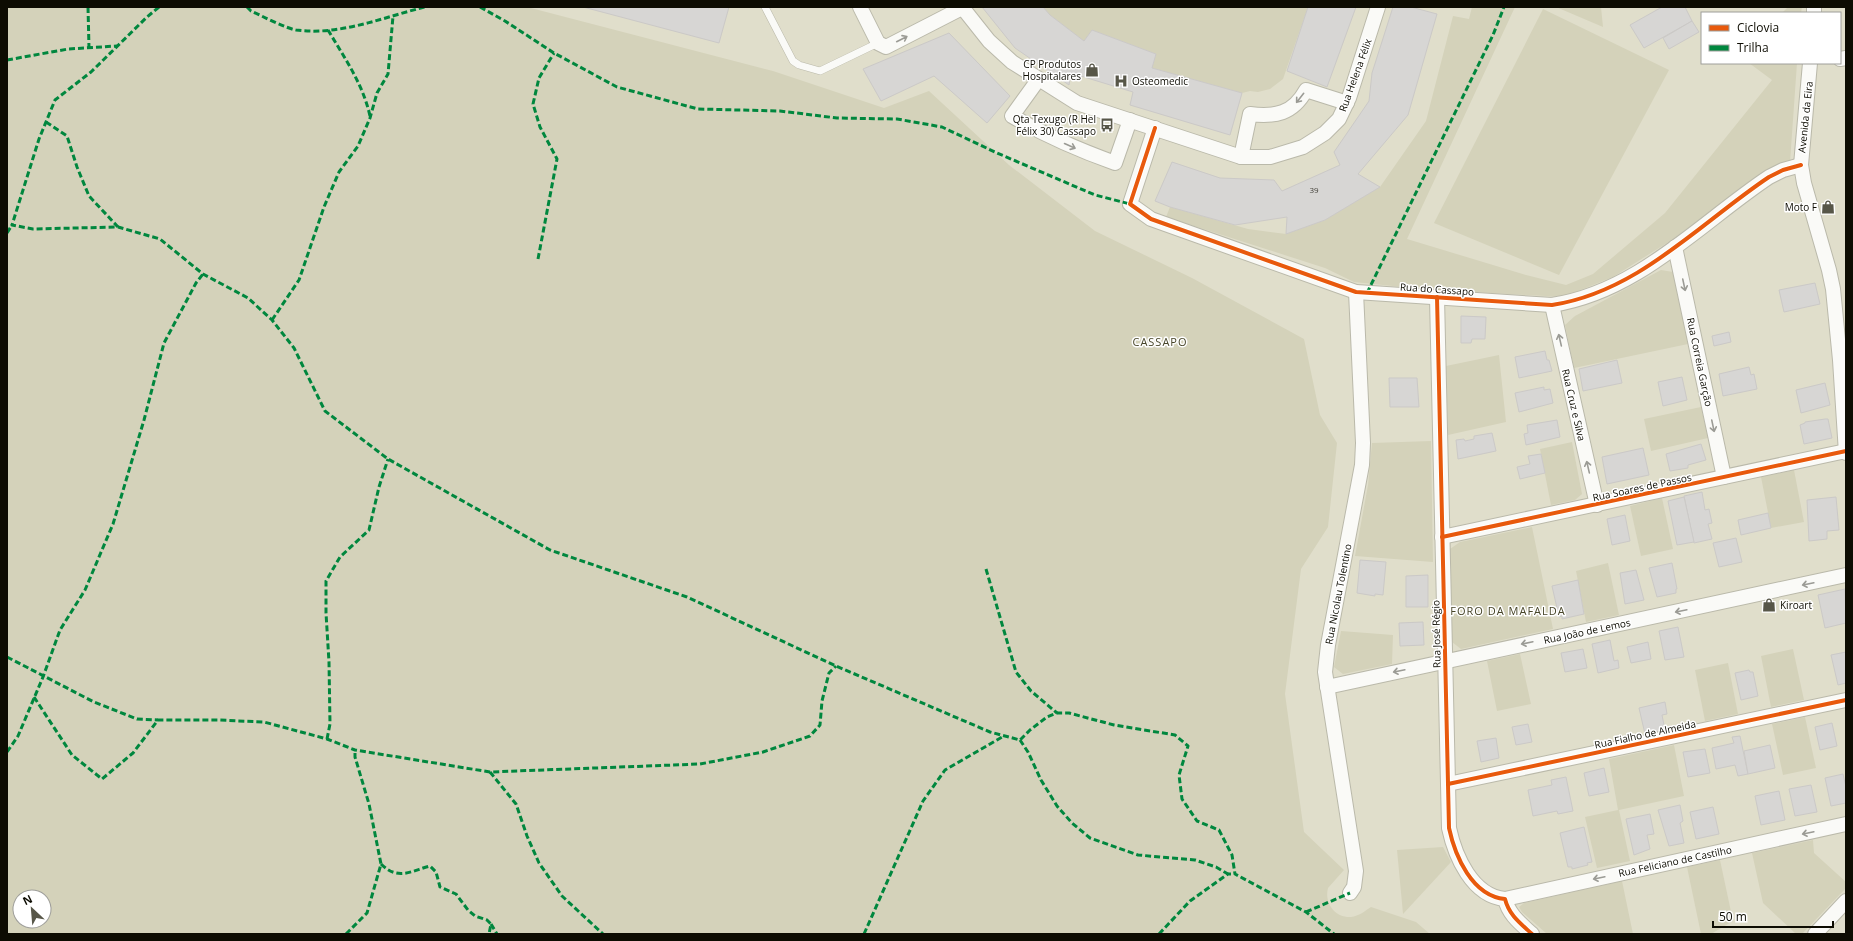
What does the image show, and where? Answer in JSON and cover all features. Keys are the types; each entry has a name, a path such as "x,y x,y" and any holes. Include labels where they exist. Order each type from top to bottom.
{"street":[{"path":"860,7 878,43 883,46 888,46 962,8"},
{"name":"Rua Helena Félix","path":"962,8 989,41 1012,62 1038,80 1077,103 1241,157 1270,157 1303,147 1324,133 1339,119 1347,103 1378,7"},
{"name":"Avenida da Eira","path":"1814,64 1801,165 1804,183 1829,270 1843,358 1846,452"},
{"path":"1038,80 1012,116 1043,134 1075,148 1116,163 1130,120"},
{"path":"1241,157 1250,114 1266,116 1280,114 1300,100 1306,90 1347,103"},
{"name":"Rua do Cassapo","path":"1155,128 1130,204 1151,218 1356,292 1552,305 1574,302 1614,285 1654,262 1676,247 1769,177 1783,170 1801,165"},
{"name":"Rua Correia Garção","path":"1676,247 1724,477"},
{"name":"Rua Nicolau Tolentino","path":"1350,893 1354,887 1356,871 1325,672 1328,645 1362,465 1363,443 1356,292"},
{"name":"Rua José Régio","path":"1437,297 1449,828 1455,851 1465,869 1475,882 1491,896 1505,899"},
{"name":"Rua Cruz e Silva","path":"1552,305 1597,505"},
{"name":"Rua Soares de Passos","path":"1442,537 1846,452"},
{"name":"Rua João de Lemos","path":"1327,687 1846,574"},
{"name":"Rua Fialho de Almeida","path":"1448,784 1846,700"},
{"name":"Rua Feliciano de Castilho","path":"1505,899 1846,824"},
{"path":"1505,899 1513,916 1532,934"},
{"path":"1815,934 1846,901"}],"lane":[{"path":"765,7 791,58 799,65 820,71 878,43"}],"shaded area":[{"path":"7,7 527,7 773,71 884,108 929,91 1009,165 1095,231 1192,278 1304,339 1320,415 1337,443 1328,527 1301,569 1285,694 1304,832 1344,870 1328,888 1327,894 1329,904 1336,912 1345,917 1351,917 1371,907 1416,922 1430,934 7,934"},
{"path":"1043,7 1308,7 1283,79 1270,89 1258,92 1250,91 1242,93 1152,68 1156,54 1092,30 1084,41 1050,15"},
{"path":"1472,7 1515,7 1407,239 1526,275 1566,285 1593,274 1665,213 1772,80 1750,64 1797,64 1790,162 1751,182 1670,241 1613,277 1563,297 1422,289 1354,282 1325,268 1166,217 1170,207 1248,229 1286,234 1325,220 1380,187 1426,121 1453,16 1469,19"},
{"path":"1556,7 1601,7 1603,27"},
{"path":"1788,7 1802,7 1801,12 1783,12"},
{"path":"1543,9 1669,70 1559,275 1434,223"},
{"path":"1661,270 1673,272 1688,344 1574,368 1565,325 1575,316"},
{"path":"1499,355 1506,422 1448,435 1446,366"},
{"path":"1701,407 1708,438 1651,451 1644,419"},
{"path":"1431,441 1433,562 1355,556 1368,485 1372,443"},
{"path":"1572,442 1582,494 1575,500 1551,505 1540,449"},
{"path":"1794,470 1804,522 1771,528 1761,477"},
{"path":"1662,498 1673,549 1641,556 1630,506"},
{"path":"1532,527 1553,629 1461,649 1452,642 1450,549 1460,542"},
{"path":"1608,563 1619,615 1586,622 1576,571"},
{"path":"1341,631 1393,635 1392,664 1343,674 1334,667"},
{"path":"1793,649 1804,700 1771,707 1761,656"},
{"path":"1520,654 1531,704 1497,711 1487,661"},
{"path":"1728,663 1738,714 1705,721 1695,670"},
{"path":"1805,717 1816,768 1783,775 1772,724"},
{"path":"1674,745 1684,796 1619,810 1630,861 1597,868 1585,817 1618,810 1609,759"},
{"path":"1813,840 1814,853 1846,882 1846,888 1802,934 1796,934 1763,903 1752,853"},
{"path":"1443,847 1451,862 1403,914 1397,850"},
{"path":"1720,860 1733,921 1711,934 1701,934 1687,867"},
{"path":"1622,881 1633,934 1547,934 1522,912 1519,907 1524,903"}],"building":[{"path":"583,7 729,7 719,43"},
{"path":"982,7 1043,7 1050,15 1084,41 1092,30 1156,54 1152,68 1242,93 1230,135 1130,105 1133,92 1071,73 1069,85 1015,48"},
{"path":"1308,7 1356,7 1327,87 1287,71"},
{"path":"1393,7 1411,7 1437,14 1408,115 1358,174 1380,187 1325,220 1286,234 1287,217 1235,225 1170,207 1155,201 1172,162 1220,178 1274,180 1282,191 1340,165 1334,152 1369,101 1372,73"},
{"path":"1662,7 1685,7 1692,21 1644,48 1630,25"},
{"path":"1692,21 1699,32 1669,49 1663,38"},
{"path":"949,33 1010,96 987,123 934,76 881,101 863,69"},
{"path":"1815,283 1820,304 1784,312 1779,290"},
{"path":"1461,316 1486,317 1485,339 1472,339 1471,343 1461,343"},
{"path":"1729,332 1731,342 1714,346 1712,336"},
{"path":"1545,351 1552,371 1519,378 1515,357"},
{"path":"1617,360 1622,383 1583,391 1579,369"},
{"path":"1749,367 1751,375 1754,374 1757,389 1723,396 1719,374"},
{"path":"1682,377 1687,400 1663,406 1658,382"},
{"path":"1389,378 1417,378 1419,407 1390,407"},
{"path":"1825,383 1830,405 1801,413 1796,390"},
{"path":"1544,387 1544,390 1550,389 1553,403 1519,412 1515,393"},
{"path":"1828,419 1832,438 1804,444 1800,425 1805,422"},
{"path":"1557,420 1560,437 1526,445 1524,434 1528,433 1527,425"},
{"path":"1492,433 1496,451 1458,459 1456,440 1464,439 1465,441 1474,439 1474,436"},
{"path":"1701,444 1706,460 1688,465 1688,468 1670,471 1666,454"},
{"path":"1643,448 1649,475 1607,484 1602,457"},
{"path":"1541,454 1545,473 1520,479 1517,467 1530,464 1528,456"},
{"path":"1702,492 1705,510 1709,509 1712,523 1708,524 1712,539 1694,543 1684,496"},
{"path":"1684,497 1694,542 1677,545 1668,501"},
{"path":"1836,497 1839,530 1827,531 1827,539 1809,541 1807,500"},
{"path":"1768,513 1771,528 1741,535 1738,520"},
{"path":"1625,515 1630,541 1612,545 1607,519"},
{"path":"1736,538 1742,562 1719,567 1713,543"},
{"path":"1360,560 1386,562 1383,595 1375,594 1375,596 1357,593"},
{"path":"1672,563 1677,589 1676,593 1657,597 1649,568"},
{"path":"1636,570 1644,600 1625,604 1620,573"},
{"path":"1428,575 1428,607 1406,607 1406,576"},
{"path":"1578,580 1584,614 1562,619 1562,616 1559,617 1552,586"},
{"path":"1845,589 1846,623 1825,628 1818,595"},
{"path":"1423,622 1424,645 1400,646 1399,623"},
{"path":"1678,627 1684,657 1665,660 1659,631"},
{"path":"1610,640 1614,661 1618,660 1619,668 1598,673 1592,644"},
{"path":"1648,642 1651,659 1631,663 1627,647"},
{"path":"1583,649 1587,668 1565,672 1561,653"},
{"path":"1846,652 1846,683 1838,685 1831,655"},
{"path":"1749,670 1750,672 1753,672 1758,696 1741,700 1735,673"},
{"path":"1665,702 1667,714 1662,715 1665,730 1645,734 1639,708"},
{"path":"1832,723 1837,746 1820,750 1815,727"},
{"path":"1528,724 1532,742 1516,745 1512,727"},
{"path":"1740,736 1748,774 1738,776 1735,765 1716,769 1712,748 1734,743 1732,737"},
{"path":"1496,738 1499,758 1481,762 1477,741"},
{"path":"1770,745 1775,768 1748,774 1744,751"},
{"path":"1705,749 1710,773 1688,777 1683,752"},
{"path":"1604,768 1609,792 1589,796 1584,773"},
{"path":"1843,774 1846,787 1846,803 1831,806 1825,778"},
{"path":"1566,777 1573,811 1558,814 1557,811 1533,816 1528,790 1552,785 1551,780"},
{"path":"1811,785 1817,812 1795,816 1789,789"},
{"path":"1779,791 1785,820 1761,825 1755,796"},
{"path":"1680,805 1683,821 1680,823 1684,843 1669,846 1658,810"},
{"path":"1713,807 1719,834 1696,839 1690,812"},
{"path":"1650,814 1654,834 1647,835 1650,849 1634,855 1626,819"},
{"path":"1584,827 1592,862 1587,863 1588,865 1572,869 1572,867 1568,867 1560,833"}],"marked path":[{"path":"88,7 89,48"},
{"path":"159,7 91,72 55,100 39,139 12,225 33,229 118,227 160,239 203,274 248,298 272,320 294,348 325,411 388,459 550,550 687,597 836,666 990,732 1020,740 1047,717 1057,713 1069,713 1114,725 1175,735 1188,746 1179,775 1182,799 1197,821 1219,830 1232,855 1235,874 1306,912 1334,934"},
{"path":"247,7 251,11 286,27 296,30 312,31 345,28 425,7"},
{"path":"480,7 505,21 554,53 617,87 698,109 780,111 837,118 897,119 942,127 997,153 1095,195 1130,204"},
{"path":"1367,293 1493,35 1504,7"},
{"path":"272,320 299,280 324,207 339,172 358,146 370,118 377,93 388,74 393,16"},
{"path":"328,30 358,82 370,116"},
{"path":"7,60 68,49 117,46"},
{"path":"538,259 557,159 540,127 533,104 539,78 554,53"},
{"path":"46,122 67,136 77,167 89,196 118,227"},
{"path":"7,233 12,225"},
{"path":"7,752 18,736 43,677 60,630 85,590 113,524 144,420 164,343 196,283 203,274"},
{"path":"327,739 330,724 326,581 340,557 369,530 379,487 388,459"},
{"path":"986,569 1016,672 1031,691 1057,713"},
{"path":"7,657 94,702 137,719 158,720"},
{"path":"34,697 72,755 102,779 133,753 158,720 264,722 327,739 355,750 490,772 700,764 763,752 810,736 820,725 822,701 829,673 836,666"},
{"path":"864,934 923,801 945,770 1004,736"},
{"path":"1020,740 1028,752 1041,780 1057,806 1072,823 1090,838 1138,855 1195,860 1216,867 1228,874"},
{"path":"346,934 367,913 381,864 369,804 355,757 355,750"},
{"path":"490,772 516,804 527,836 539,863 562,896 603,934"},
{"path":"381,864 387,869 399,873 411,872 430,866 436,872 440,887 456,894 468,910 475,916 487,920 491,924 489,934"},
{"path":"1159,934 1190,901 1228,874 1231,874"},
{"path":"1306,912 1350,893"},
{"path":"491,924 497,934"}],"cycle path":[{"path":"1155,128 1130,204 1151,219 1356,292 1552,305 1583,298 1612,286 1640,271 1667,253 1769,177 1783,170 1801,165"},
{"path":"1437,297 1449,828 1461,862 1474,883 1483,891 1493,896 1505,899 1512,914 1532,934"},
{"path":"1442,537 1846,451"},
{"path":"1448,784 1846,700"}],"place":[{"name":"CP Produtos Hospitalares","path":"1092,70"},
{"name":"Osteomedic","path":"1121,81"},
{"name":"Qta Texugo (R Hel Félix 30) Cassapo","path":"1107,125"},
{"name":"Moto F","path":"1828,207"},
{"name":"Kiroart","path":"1769,605"}],"district":[{"name":"CASSAPO","path":"1160,341"},
{"name":"FORO DA MAFALDA","path":"1508,610"}]}
